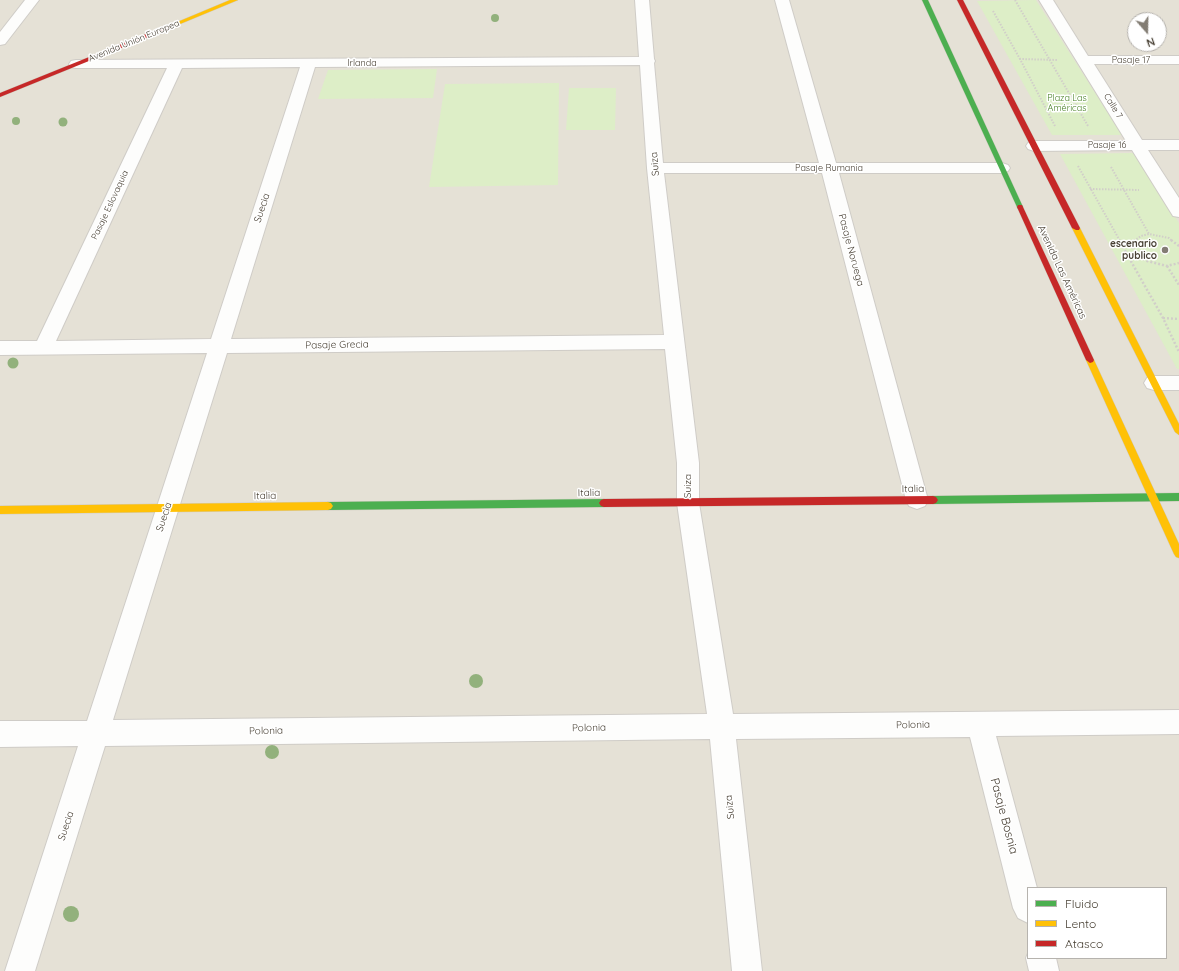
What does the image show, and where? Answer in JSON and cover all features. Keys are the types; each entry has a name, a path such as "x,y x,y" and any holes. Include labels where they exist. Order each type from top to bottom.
{"main road":[{"name":"Avenida Unión Europea","path":"0,95 235,0"},
{"name":"Avenida Las Américas","path":"925,0 1179,554"},
{"path":"960,0 1179,432"},
{"name":"Avenida Unión Europea","path":"0,87 34,81"},
{"name":"Italia","path":"0,510 1179,497"}],"street":[{"path":"0,40 32,0"},
{"name":"Suiza","path":"642,0 648,61 655,168 673,342 688,463 688,503 722,727 747,971"},
{"name":"Pasaje Noruega","path":"782,0 830,168 917,500"},
{"name":"Calle 7","path":"1046,0 1179,212"},
{"name":"Pasaje 17","path":"1084,60 1179,60"},
{"name":"Irlanda","path":"76,64 648,61"},
{"name":"Pasaje Eslovaquia","path":"43,348 177,63"},
{"name":"Suecia","path":"20,971 309,63"},
{"name":"Pasaje 16","path":"1034,146 1179,145"},
{"name":"Pasaje Rumania","path":"655,168 1002,168"},
{"name":"Pasaje Grecia","path":"0,348 673,342"},
{"path":"1154,383 1179,383"},
{"name":"Polonia","path":"0,734 1179,722"},
{"name":"Pasaje Bosnia","path":"980,725 1027,904"},
{"path":"1041,959 1044,971"}],"path":[{"path":"1015,0 1091,132"},
{"path":"990,7 1020,59 1058,132"},
{"path":"1020,59 1084,60"},
{"path":"1077,164 1089,189 1163,318 1179,352"},
{"path":"1110,165 1149,234"},
{"path":"1089,189 1165,189"},
{"path":"1179,246 1168,238 1149,234 1135,239 1132,244 1134,250 1139,256 1147,261 1167,266 1179,262"},
{"path":"1167,266 1179,286"},
{"path":"1163,318 1179,319"}],"shaded area":[{"path":"0,0 1179,0 1179,971 0,971"}],"green space":[{"name":"Plaza Las Américas","path":"1036,0 1122,135 1052,135 977,1"},
{"path":"437,69 433,98 318,99 328,70"},
{"path":"559,83 558,185 429,187 445,84"},
{"path":"569,88 616,88 615,130 566,130"},
{"path":"1134,153 1179,223 1179,369 1177,369 1060,154"}],"traffic: fast":[{"path":"925,0 1020,207"},
{"path":"933,500 1179,497"},
{"path":"328,506 604,503"}],"traffic: slow":[{"path":"166,28 235,0"},
{"path":"1076,228 1179,432"},
{"path":"1090,360 1179,554"},
{"path":"0,510 328,506"}],"traffic: jam":[{"path":"960,0 1076,228"},
{"path":"0,95 166,28"},
{"path":"1020,207 1090,360"},
{"path":"604,503 933,500"}],"place":[{"name":"escenario publico","path":"1165,250"}]}
